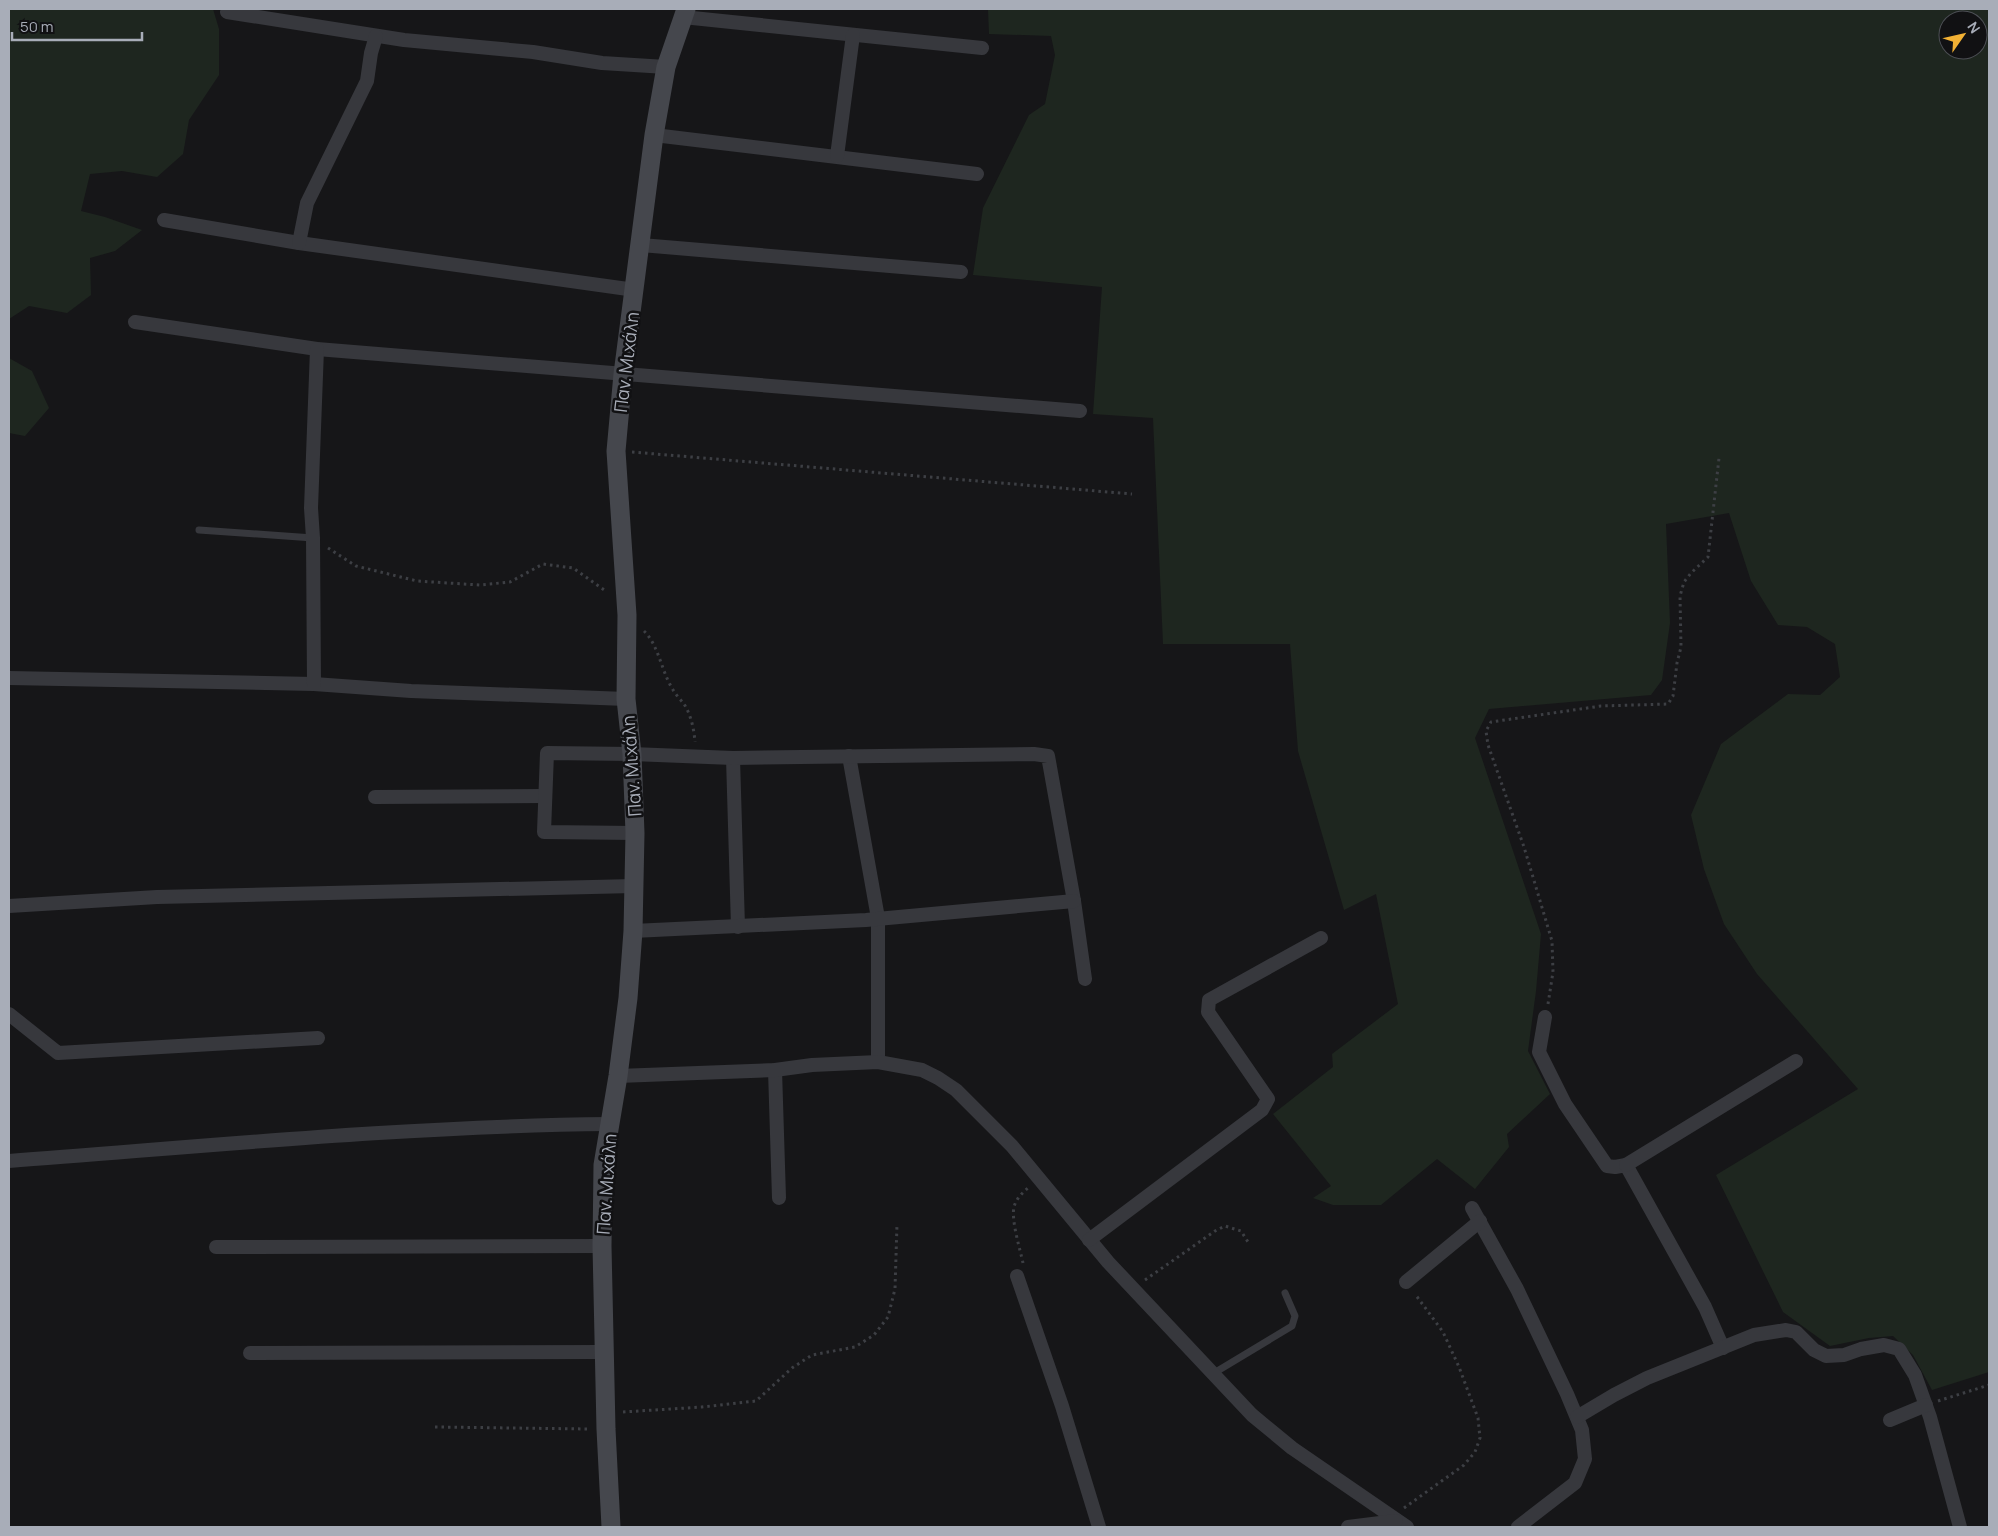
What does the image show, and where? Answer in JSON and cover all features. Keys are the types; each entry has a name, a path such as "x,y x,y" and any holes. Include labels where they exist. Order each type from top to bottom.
{"street":[{"path":"228,12 404,40 533,52 602,63 666,67"},
{"path":"685,13 854,35 982,48"},
{"name":"Παν. Μιχάλη","path":"611,1527 604,1352 603,1165 618,1076 628,998 633,931 635,833 632,754 626,699 626,615 616,451 623,374 654,135 666,67 685,13"},
{"path":"837,156 854,35"},
{"path":"299,243 307,203 368,81 371,53 376,36"},
{"path":"654,135 977,174"},
{"path":"164,220 299,243 635,290"},
{"path":"641,245 961,272"},
{"path":"136,322 316,349 1080,411"},
{"path":"314,684 311,508 316,349"},
{"path":"9,678 314,684 411,691 626,699"},
{"path":"635,833 544,832 547,753 733,758 1034,754 1048,756 1074,901 1085,979"},
{"path":"848,756 878,918 878,1062"},
{"path":"733,758 738,927"},
{"path":"375,797 544,796"},
{"path":"9,906 157,897 634,886"},
{"path":"633,931 866,920 1074,901"},
{"path":"1089,1240 1262,1110 1268,1099 1208,1012 1209,1000 1321,938"},
{"path":"9,1014 58,1053 318,1038"},
{"path":"1545,1017 1540,1052 1565,1104 1607,1166 1615,1168 1626,1165 1796,1061"},
{"path":"618,1076 775,1070 812,1065 878,1062 922,1070 956,1090 994,1128 1042,1181 1089,1240 1132,1289 1252,1415 1292,1448 1398,1522"},
{"path":"775,1070 779,1198"},
{"path":"9,1162 390,1131 513,1125 610,1124"},
{"path":"1626,1165 1704,1307 1723,1348"},
{"path":"1472,1208 1517,1288 1582,1430 1585,1459 1575,1483 1518,1527"},
{"path":"1406,1282 1480,1221"},
{"path":"216,1247 602,1246"},
{"path":"1017,1276 1062,1406 1099,1527"},
{"path":"1577,1417 1614,1394 1647,1378 1754,1335 1786,1330 1796,1332 1814,1350 1826,1356 1844,1355 1861,1349 1884,1345 1898,1349 1915,1375 1926,1405 1955,1502 1960,1527"},
{"path":"250,1353 604,1352"},
{"path":"1890,1420 1926,1405"},
{"path":"1348,1527 1398,1522"}],"lane":[{"path":"199,530 313,538"},
{"path":"1214,1373 1292,1326 1295,1316 1285,1293"}],"path":[{"path":"616,451 1132,494"},
{"path":"1545,1017 1553,972 1552,941 1524,847 1488,745 1486,731 1491,722 1508,719 1601,706 1668,704 1673,696 1676,663 1681,647 1680,596 1684,582 1708,557 1719,458"},
{"path":"313,538 356,566 417,582 480,585 510,582 543,564 573,568 608,592"},
{"path":"626,615 649,636 665,669 671,687 686,706 694,727 696,757"},
{"path":"1017,1276 1023,1263 1016,1230 1014,1207 1020,1195 1031,1185 1042,1181"},
{"path":"435,1427 606,1421 702,1407 756,1402 792,1368 812,1355 855,1346 874,1335 888,1317 895,1288 897,1224"},
{"path":"1132,1289 1177,1260 1215,1230 1225,1226 1241,1231 1248,1242"},
{"path":"1398,1522 1464,1465 1475,1452 1480,1438 1478,1418 1444,1332 1406,1282"},
{"path":"1926,1405 1989,1385"}],"shaded area":[{"path":"9,9 213,9 219,29 219,75 189,120 183,154 157,177 122,171 90,174 81,211 142,230 115,251 90,258 91,295 67,313 29,306 9,319"},
{"path":"988,9 1989,9 1989,1372 1932,1390 1913,1355 1893,1336 1869,1338 1830,1346 1783,1312 1716,1175 1858,1089 1757,974 1724,924 1704,869 1691,815 1721,744 1788,694 1820,695 1840,677 1835,644 1807,627 1778,625 1751,581 1729,513 1666,524 1670,623 1662,680 1651,695 1489,709 1475,738 1541,934 1528,1051 1550,1094 1507,1134 1509,1147 1475,1189 1437,1159 1381,1205 1333,1205 1313,1198 1331,1186 1273,1114 1333,1067 1332,1054 1398,1004 1376,894 1344,910 1298,751 1290,644 1163,644 1153,418 1093,414 1102,287 973,275 983,208 1029,115 1045,104 1055,55 1051,36 989,34"},
{"path":"9,358 32,371 49,408 25,436 9,433"}]}
